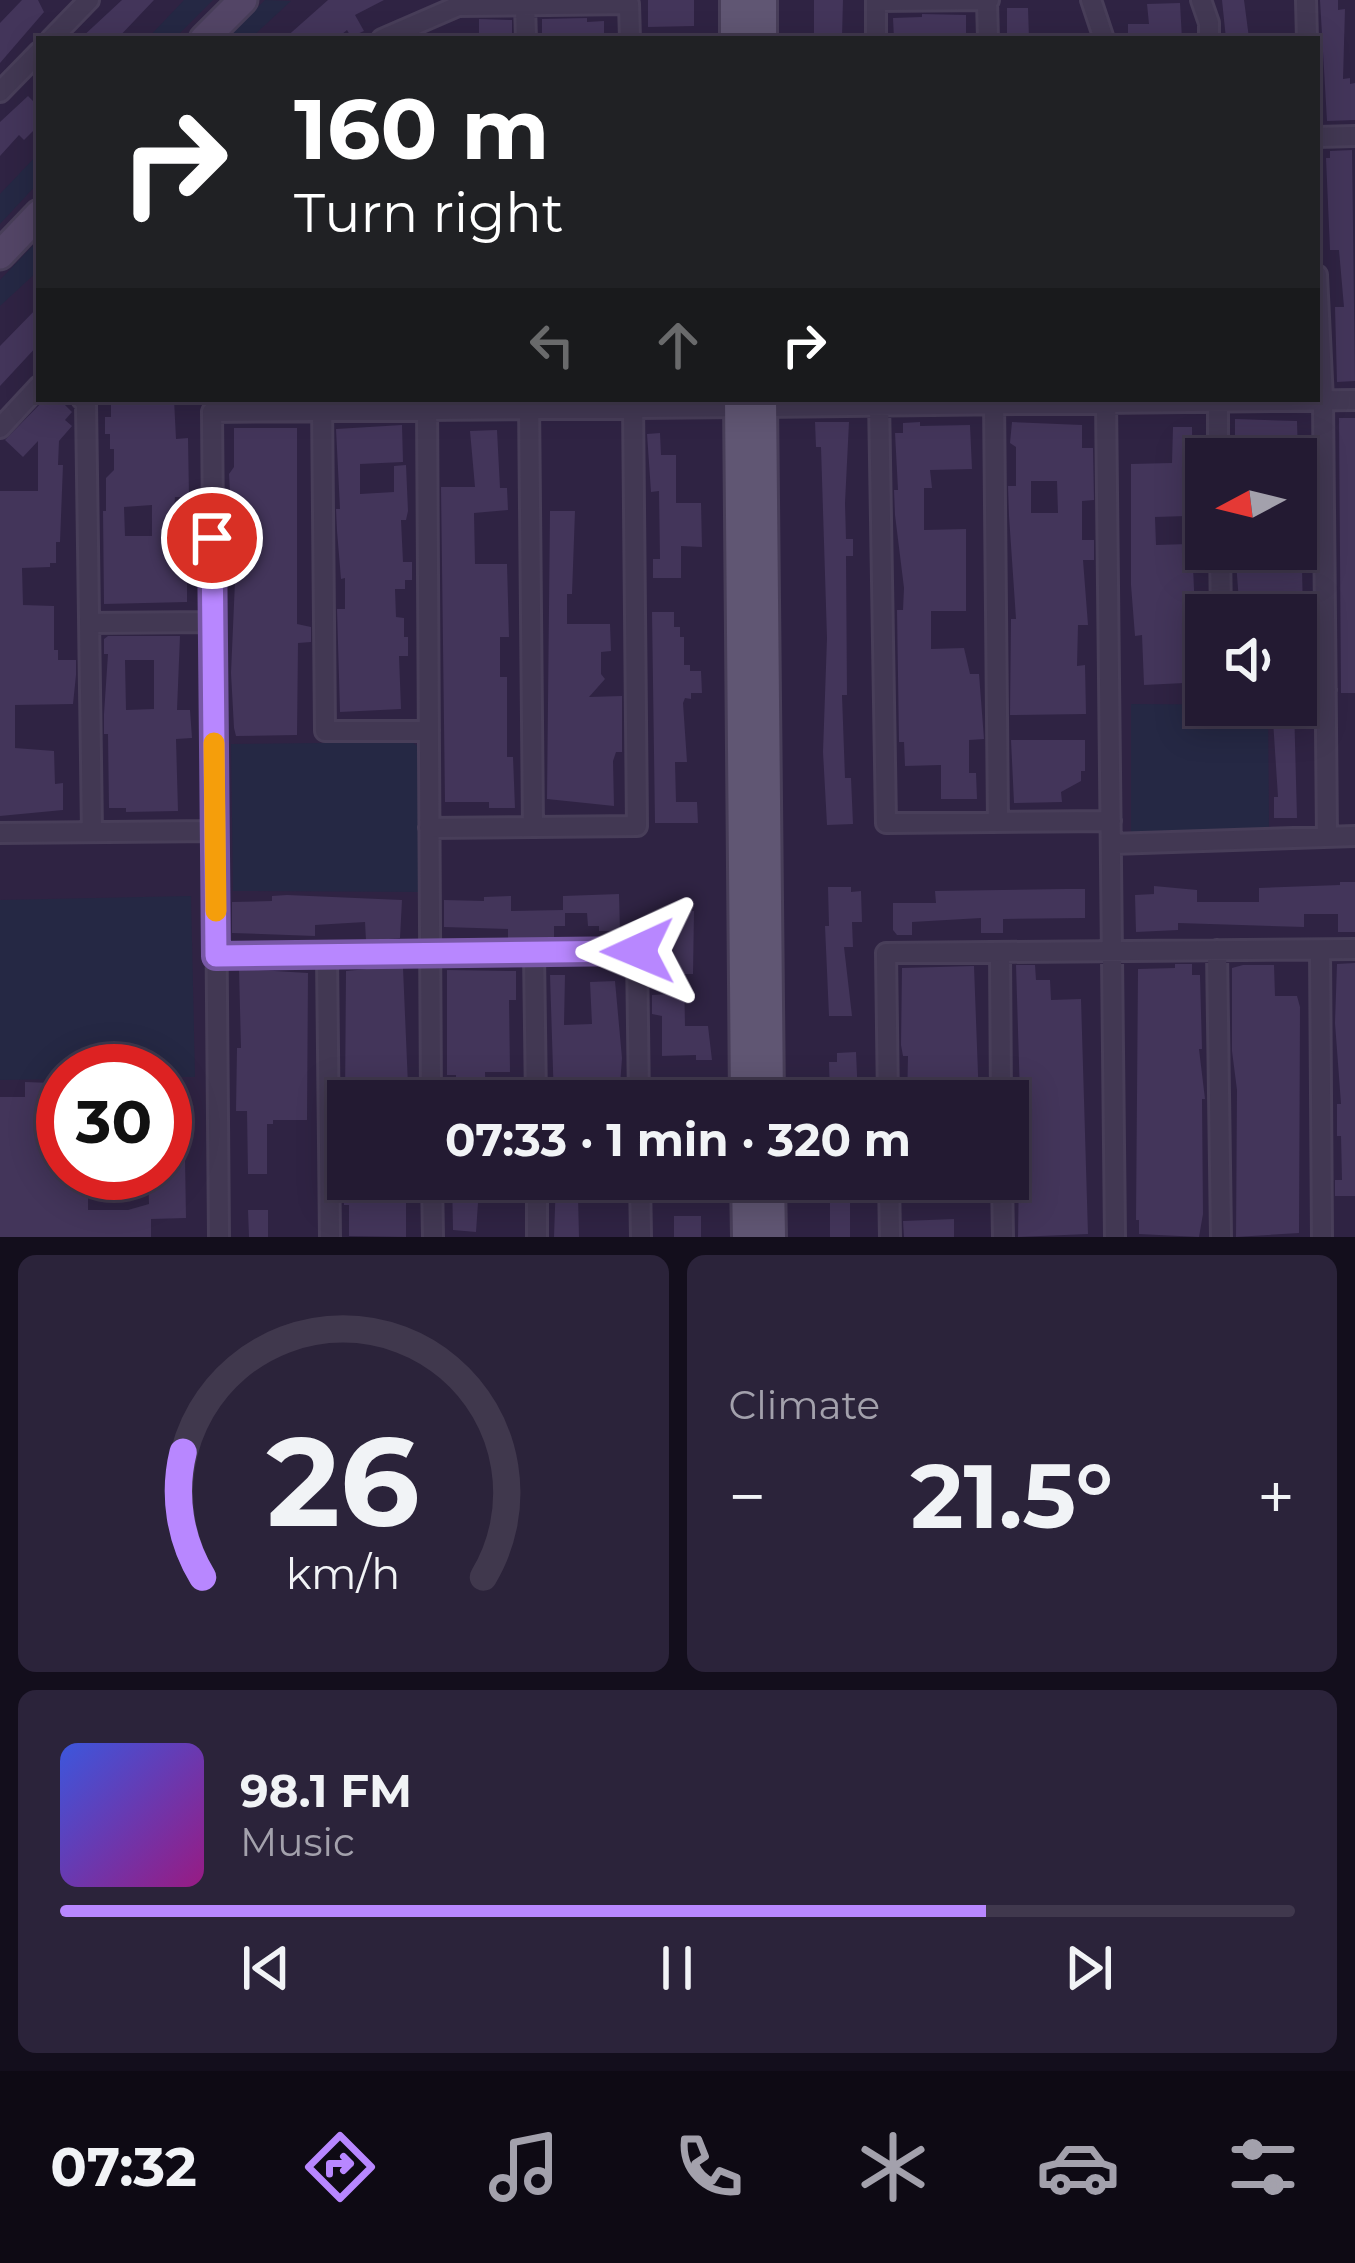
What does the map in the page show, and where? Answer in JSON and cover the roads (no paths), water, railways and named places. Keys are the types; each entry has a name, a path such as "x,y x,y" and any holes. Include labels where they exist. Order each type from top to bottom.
{"main road":[{"path":"736,0 736,36"},
{"path":"761,0 761,36"},
{"path":"746,1080 751,403"},
{"path":"751,403 767,1080"},
{"path":"747,1200 748,1237"},
{"path":"769,1200 770,1237"}],"street":[{"path":"54,36 89,0"},
{"path":"207,36 243,0"},
{"path":"876,36 876,1 988,0 988,36"},
{"path":"1091,0 1102,36"},
{"path":"1202,0 1208,36"},
{"path":"1306,0 1307,36"},
{"path":"395,36 458,5 629,4 630,36"},
{"path":"525,5 526,36"},
{"path":"0,92 36,55"},
{"path":"1320,137 1355,136"},
{"path":"0,255 36,217"},
{"path":"1320,337 1327,837"},
{"path":"0,428 36,389"},
{"path":"1323,400 1355,400"},
{"path":"85,402 92,832"},
{"path":"219,1237 212,405 815,402"},
{"path":"879,402 886,824 1111,821"},
{"path":"994,402 998,822"},
{"path":"1106,402 1115,1237"},
{"path":"1218,402 1219,438"},
{"path":"429,828 637,826 633,404"},
{"path":"322,405 325,730 429,731"},
{"path":"427,405 431,1080"},
{"path":"529,405 533,827"},
{"path":"90,623 213,622"},
{"path":"1317,690 1326,690"},
{"path":"0,833 215,831"},
{"path":"1111,844 1355,836"},
{"path":"888,1080 886,953 1355,949"},
{"path":"1217,950 1221,1237"},
{"path":"1320,950 1322,1237"},
{"path":"216,956 638,951 639,1080"},
{"path":"1000,952 1001,1080"},
{"path":"534,953 536,1080"},
{"path":"327,955 331,1237"},
{"path":"433,1200 433,1237"},
{"path":"537,1200 538,1237"},
{"path":"640,1200 641,1237"},
{"path":"889,1200 890,1237"},
{"path":"1002,1200 1003,1237"}]}
